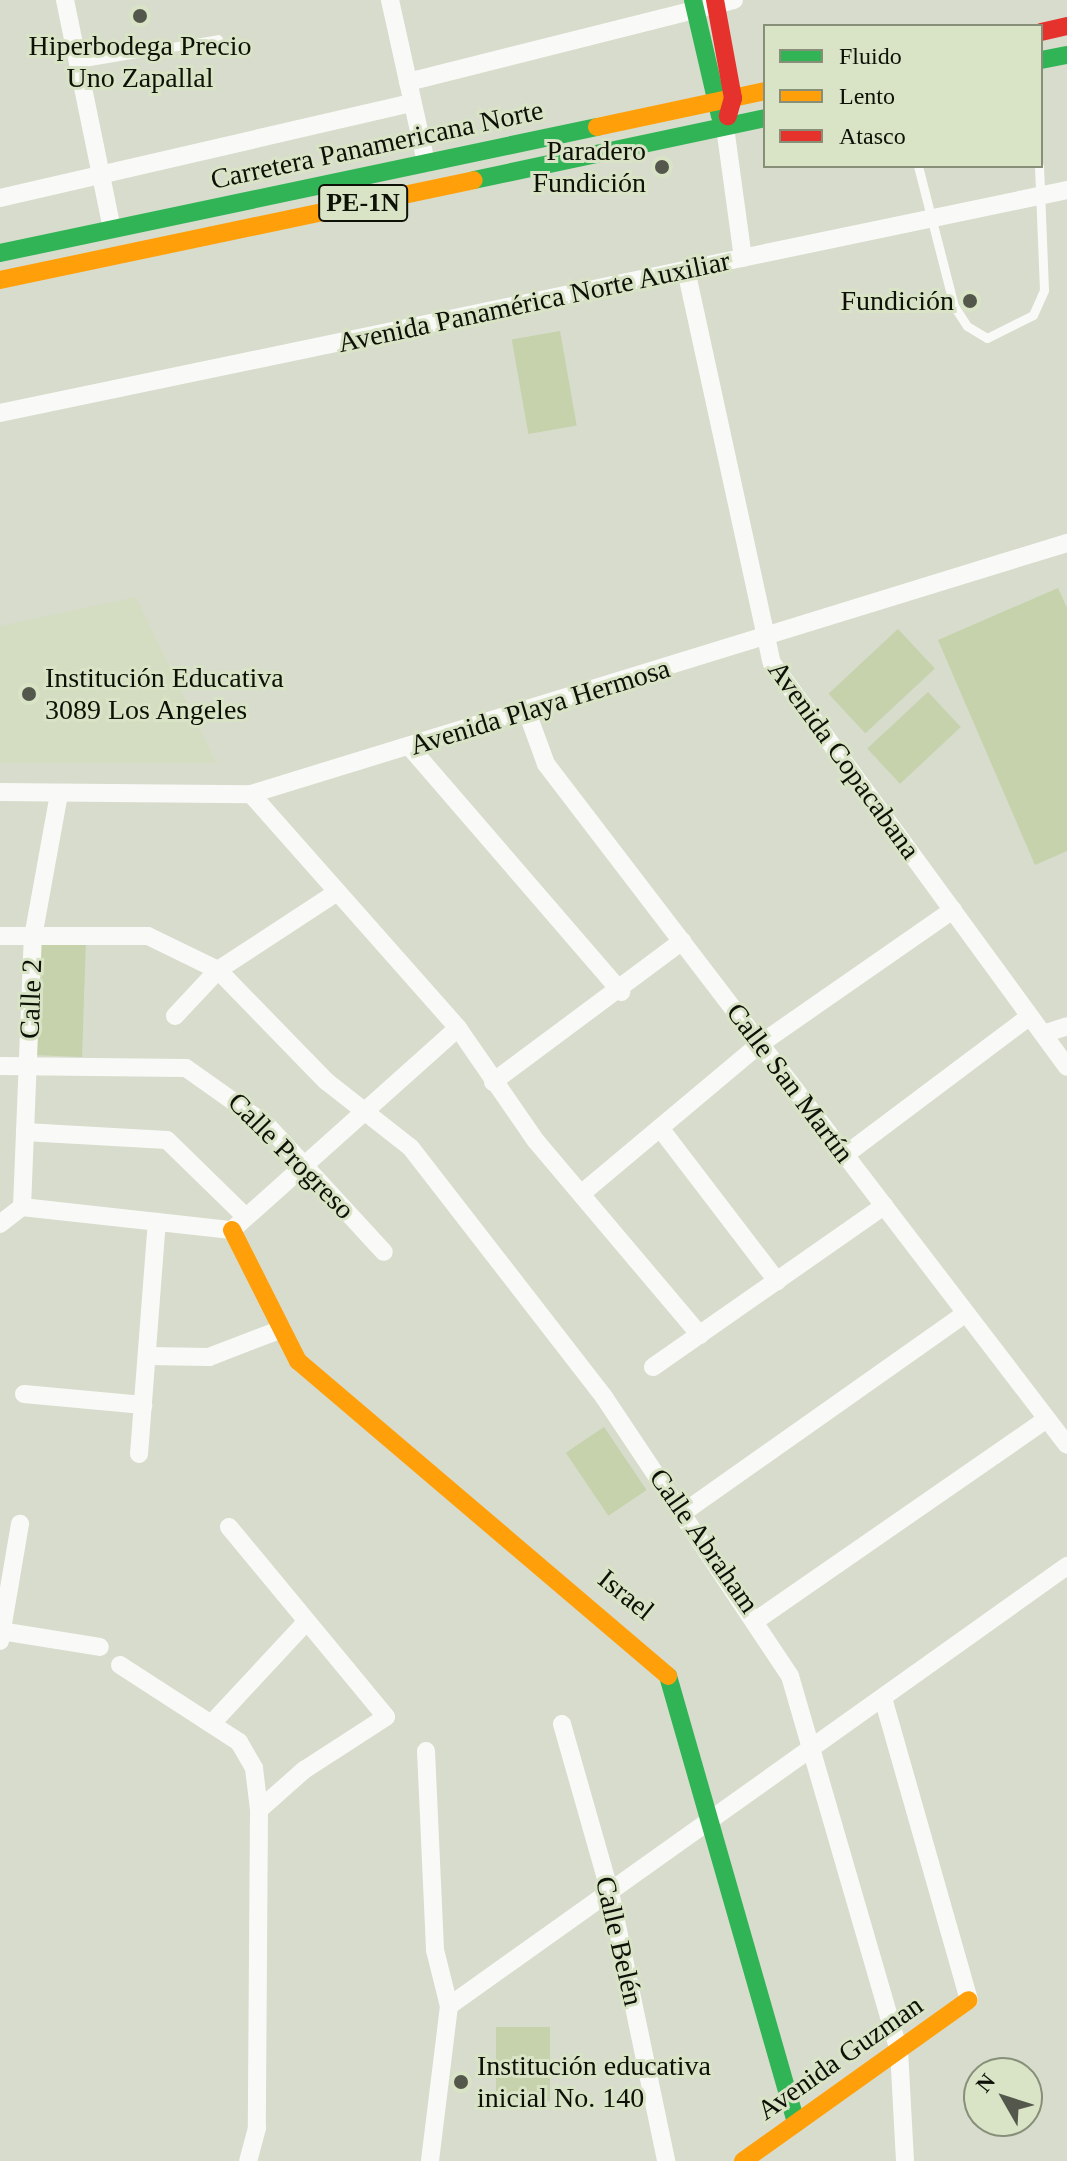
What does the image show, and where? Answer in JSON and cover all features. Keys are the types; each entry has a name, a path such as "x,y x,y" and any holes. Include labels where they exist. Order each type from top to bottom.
{"main road":[{"path":"722,1 733,98 725,127"},
{"path":"694,4 713,102 725,127"},
{"path":"1043,32 1067,26"},
{"path":"1043,61 1067,55"},
{"name":"Carretera Panamericana Norte","path":"0,253 763,91"},
{"name":"Carretera Panamericana Norte","path":"0,280 763,118"},
{"name":"Israel","path":"239,1224 298,1361 652,1653 674,1686 796,2123"},
{"name":"Avenida Guzman","path":"743,2161 969,2000"}],"street":[{"path":"65,0 112,229"},
{"path":"390,0 426,163"},
{"path":"408,82 694,4 722,1"},
{"path":"0,198 412,103"},
{"path":"725,127 743,258"},
{"name":"Avenida Panamérica Norte Auxiliar","path":"0,413 1067,190"},
{"name":"Avenida Copacabana","path":"686,270 762,640 1067,1067"},
{"name":"Avenida Playa Hermosa","path":"0,792 251,794 762,640 1067,543"},
{"name":"Calle San Martín","path":"527,712 546,764 1067,1445"},
{"path":"409,746 621,992"},
{"name":"Calle 2","path":"22,1207 33,937 59,794"},
{"path":"251,794 458,1028 493,1082 581,1194 700,1335"},
{"path":"175,1016 218,970 337,892"},
{"path":"581,1194 760,1044 953,910"},
{"name":"Calle Abraham","path":"0,936 148,936 218,970 362,1113 411,1148 453,1199 684,1512 758,1619 790,1676 816,1746 899,2050 905,2161"},
{"path":"493,1082 621,992 682,941"},
{"path":"845,1155 1030,1016"},
{"path":"1043,1034 1067,1026"},
{"path":"0,1224 22,1207 157,1222 239,1224 458,1028"},
{"name":"Calle Progreso","path":"0,1066 186,1068 226,1089 304,1164 384,1252"},
{"path":"660,1128 777,1281"},
{"path":"25,1132 167,1140 239,1224"},
{"path":"653,1367 884,1206"},
{"path":"139,1454 157,1222"},
{"path":"684,1512 966,1313"},
{"path":"147,1356 209,1357 282,1329"},
{"path":"24,1394 143,1405"},
{"path":"758,1619 1047,1419"},
{"path":"20,1524 0,1634 100,1647"},
{"path":"229,1527 305,1623 386,1717 304,1770 259,1810"},
{"path":"449,2006 1067,1566"},
{"path":"215,1720 305,1623"},
{"path":"120,1665 215,1720 254,1768 259,1810 257,2128 248,2161"},
{"path":"883,1698 969,2000"},
{"name":"Calle Belén","path":"562,1724 610,1892 666,2161"},
{"path":"426,1751 435,1950 449,2006 430,2161"}],"lane":[{"path":"78,63 218,39"},
{"path":"918,168 929,219 954,306 967,326 987,338 1033,315 1044,290 1043,195 1039,168"}],"shaded area":[{"path":"560,331 577,426 528,434 512,340"},
{"path":"1058,588 1067,608 1067,851 1035,865 938,640"},
{"path":"136,597 216,763 0,763 0,626"},
{"path":"898,629 935,668 865,733 829,694"},
{"path":"928,692 961,727 900,784 867,749"},
{"path":"47,938 86,938 82,1057 36,1055 39,948"},
{"path":"604,1427 646,1490 608,1516 566,1453"},
{"path":"496,2027 550,2027 550,2101 496,2101"}],"traffic: fast":[{"path":"693,0 720,116"},
{"path":"1043,60 1067,55"},
{"path":"474,180 763,118"},
{"path":"0,253 597,127"},
{"path":"668,1676 796,2123"}],"traffic: slow":[{"path":"597,127 763,91"},
{"path":"0,280 474,180"},
{"path":"232,1230 298,1361 668,1676"},
{"path":"743,2161 969,2000"}],"traffic: jam":[{"path":"715,0 733,98 728,116"},
{"path":"1043,32 1067,26"}],"place":[{"name":"Hiperbodega Precio Uno Zapallal","path":"140,16"},
{"name":"Paradero Fundición","path":"662,167"},
{"name":"Fundición","path":"970,301"},
{"name":"Institución Educativa 3089 Los Angeles","path":"29,694"},
{"name":"Institución educativa inicial No. 140","path":"461,2082"}]}
